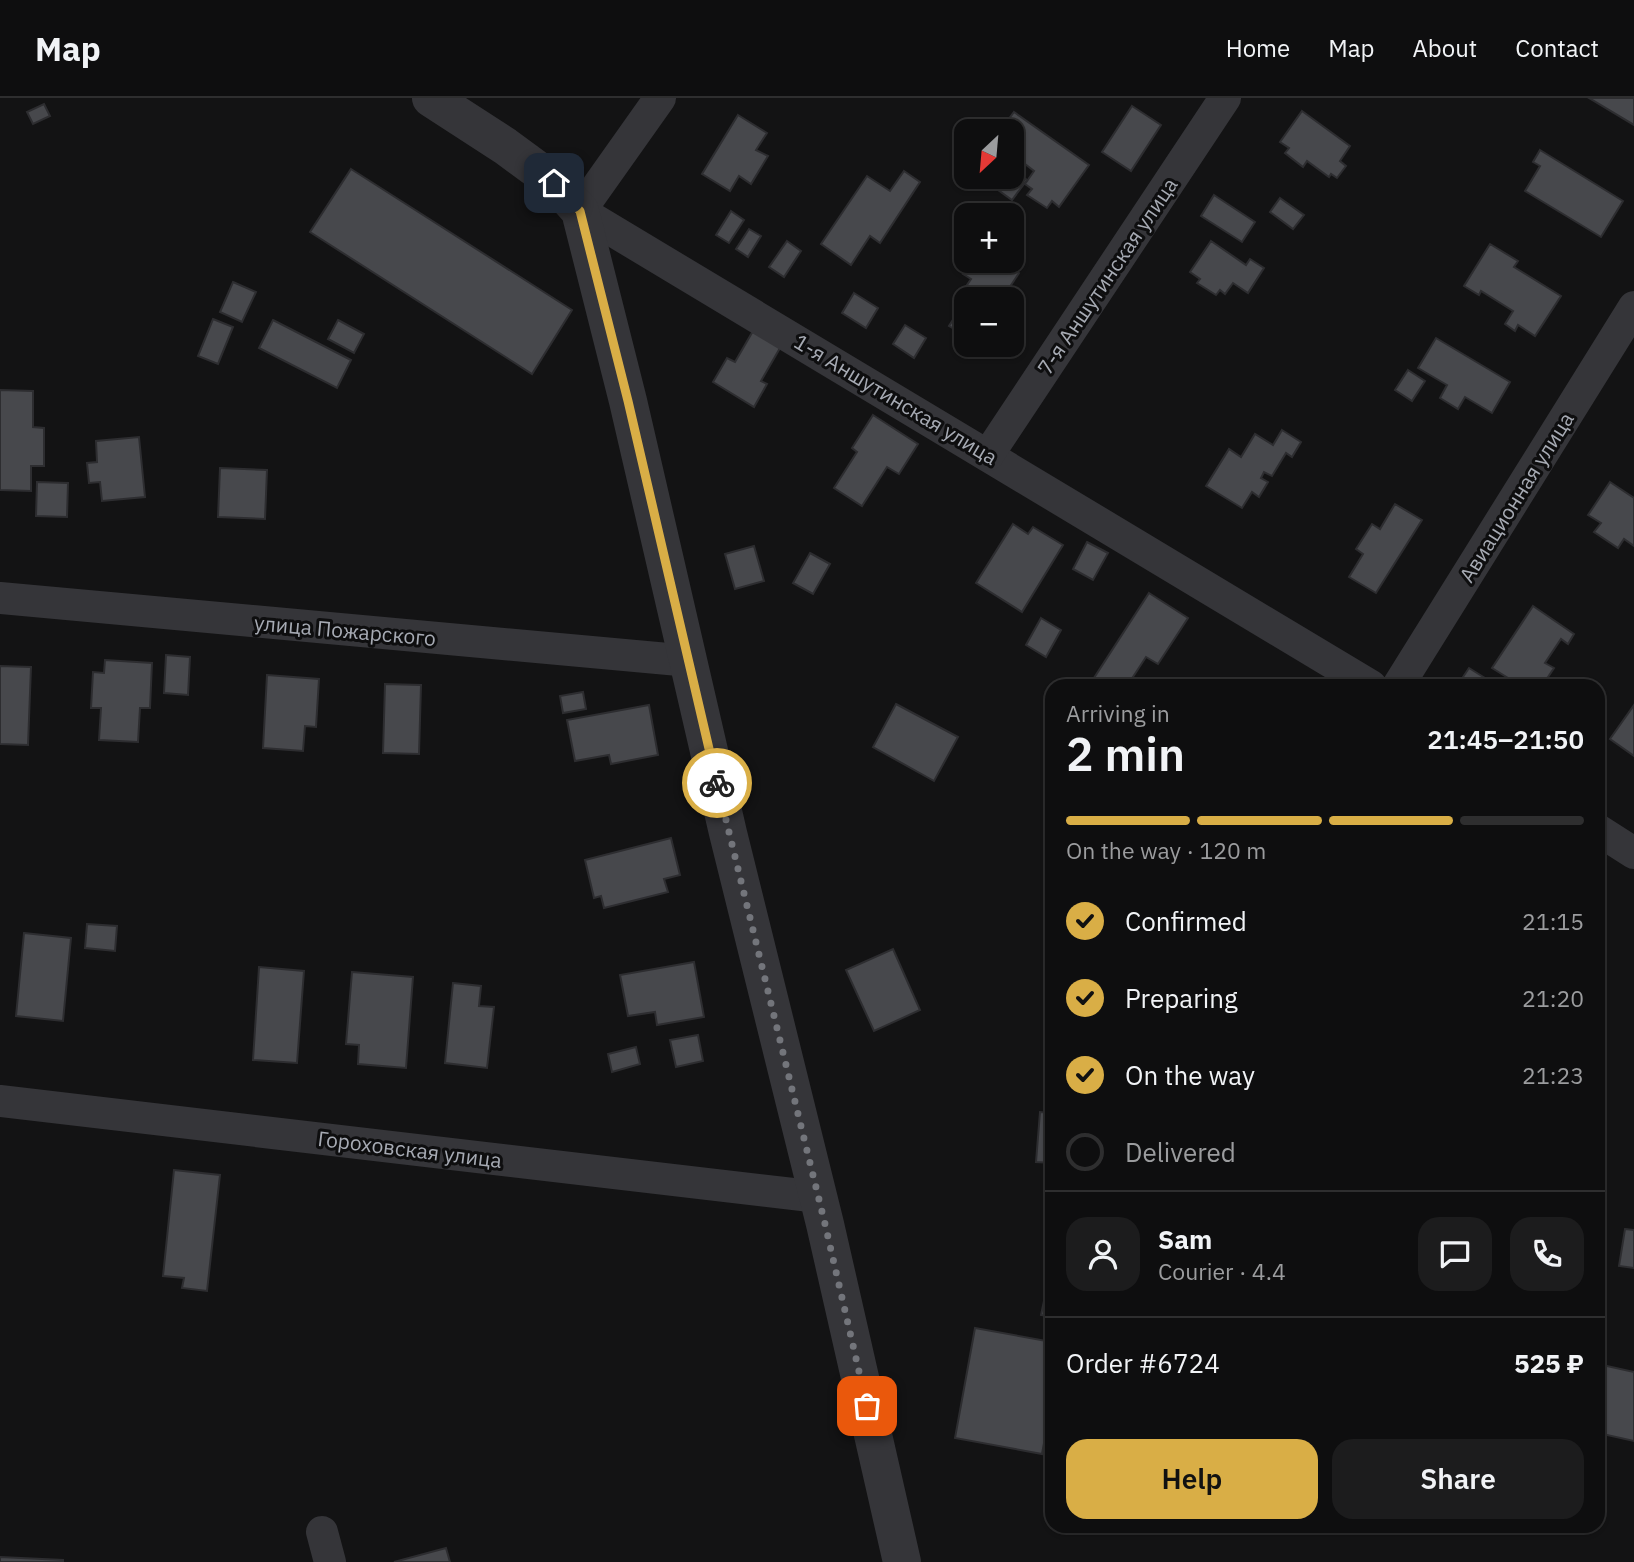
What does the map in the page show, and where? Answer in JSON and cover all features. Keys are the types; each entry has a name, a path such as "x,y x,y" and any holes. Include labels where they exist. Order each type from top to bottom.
{"street":[{"name":"1-я Аншутинская улица","path":"432,98 505,146 554,183 580,211 1359,679"},
{"path":"660,98 580,211 628,401 728,833 819,1197 902,1562"},
{"name":"7-я Аншутинская улица","path":"988,455 1225,98"},
{"name":"Авиационная улица","path":"1402,679 1634,307"},
{"name":"улица Пожарского","path":"0,598 690,662"},
{"path":"1605,834 1634,853"},
{"name":"Гороховская улица","path":"0,1101 819,1197"}],"building":[{"path":"1589,98 1634,98 1634,125"},
{"path":"44,104 50,116 33,124 27,112"},
{"path":"1132,106 1161,125 1131,171 1102,152"},
{"path":"1302,111 1350,146 1340,161 1346,166 1337,178 1331,174 1329,177 1307,161 1303,167 1285,153 1289,148 1280,142"},
{"path":"1014,112 1024,119 1009,119"},
{"path":"738,115 767,133 756,150 768,156 751,184 739,176 730,191 702,174"},
{"path":"1024,119 1089,165 1059,207 1052,201 1047,208 1027,195 1032,189 1025,184 1034,171 1024,163"},
{"path":"1540,150 1623,201 1601,237 1525,191 1540,166 1533,162"},
{"path":"351,169 572,310 532,374 310,232"},
{"path":"904,171 920,182 880,243 870,236 851,265 821,244 867,176 890,191"},
{"path":"997,189 1020,189 1012,200"},
{"path":"1214,195 1255,222 1242,242 1201,216"},
{"path":"1280,198 1304,215 1293,229 1270,212"},
{"path":"731,211 744,220 729,243 716,235"},
{"path":"749,229 761,236 748,257 736,249"},
{"path":"787,241 801,251 784,277 769,267"},
{"path":"1211,241 1246,265 1250,259 1264,268 1248,293 1233,283 1225,294 1220,290 1216,295 1197,283 1200,279 1190,272"},
{"path":"1490,244 1518,261 1514,267 1561,296 1535,336 1518,325 1515,331 1505,324 1513,311 1481,291 1479,295 1464,286"},
{"path":"1019,273 1010,287 966,287 971,279 963,274"},
{"path":"233,282 256,292 242,322 220,312"},
{"path":"854,293 878,308 866,328 842,313"},
{"path":"213,319 233,327 218,364 198,356"},
{"path":"273,320 351,360 337,388 259,348"},
{"path":"338,320 364,334 354,353 328,339"},
{"path":"905,325 926,338 914,358 893,344"},
{"path":"753,331 780,348 761,381 767,384 754,407 713,382 727,358 735,362"},
{"path":"1436,338 1510,382 1492,413 1465,397 1458,409 1440,398 1447,385 1418,368"},
{"path":"1408,370 1425,381 1412,401 1395,390"},
{"path":"0,390 33,391 33,427 44,428 44,466 31,466 31,491 0,490"},
{"path":"873,415 918,444 899,474 887,467 862,506 834,488 857,452 852,448"},
{"path":"1282,430 1301,442 1292,457 1286,453 1272,476 1264,472 1261,478 1268,482 1259,497 1252,492 1242,508 1206,486 1229,449 1241,457 1255,434 1273,445"},
{"path":"139,437 145,497 102,501 100,482 89,483 87,463 97,462 96,441"},
{"path":"220,468 267,470 265,519 218,517"},
{"path":"37,482 68,483 67,517 36,516"},
{"path":"1610,482 1634,498 1634,546 1624,539 1618,548 1594,532 1601,523 1588,515"},
{"path":"1395,504 1422,520 1376,593 1349,577 1363,554 1356,549 1372,524 1380,529"},
{"path":"1013,524 1028,534 1033,527 1063,545 1022,612 976,583"},
{"path":"1087,542 1108,553 1093,580 1073,569"},
{"path":"754,546 764,581 735,589 725,554"},
{"path":"810,553 830,564 813,594 793,583"},
{"path":"1149,593 1188,618 1158,664 1146,657 1132,679 1094,678"},
{"path":"1533,606 1574,634 1568,644 1561,639 1545,663 1554,668 1547,679 1510,679 1492,668"},
{"path":"1041,618 1061,630 1046,657 1026,645"},
{"path":"166,655 190,657 188,695 164,693"},
{"path":"105,660 152,663 150,708 140,708 138,742 99,740 101,708 91,708 93,672 104,673"},
{"path":"0,666 31,667 28,745 0,744"},
{"path":"1469,668 1485,678 1484,679 1462,679"},
{"path":"267,675 319,679 316,727 305,726 303,751 263,748"},
{"path":"385,684 421,685 419,754 383,753"},
{"path":"583,692 586,709 563,713 560,696"},
{"path":"896,704 958,737 934,781 873,747"},
{"path":"649,705 658,755 611,764 609,755 575,761 567,720"},
{"path":"1634,705 1634,756 1610,739"},
{"path":"671,838 680,875 664,879 668,892 604,908 601,896 594,898 585,860"},
{"path":"87,924 117,926 115,951 85,948"},
{"path":"24,933 71,938 63,1021 16,1016"},
{"path":"893,949 920,1010 874,1031 846,970"},
{"path":"694,962 704,1017 657,1025 655,1012 628,1016 620,975"},
{"path":"259,967 304,971 297,1063 253,1060"},
{"path":"352,972 413,977 406,1068 358,1064 359,1045 346,1044"},
{"path":"453,983 481,986 479,1006 494,1007 487,1068 445,1063"},
{"path":"698,1035 703,1061 676,1067 670,1040"},
{"path":"636,1047 640,1064 612,1072 608,1054"},
{"path":"1040,1112 1045,1112 1045,1163 1036,1162"},
{"path":"174,1170 220,1175 207,1291 182,1288 184,1278 163,1276"},
{"path":"1625,1229 1634,1230 1634,1268 1619,1266"},
{"path":"1045,1296 1045,1316 1041,1315"},
{"path":"975,1328 1045,1341 1045,1438 1042,1454 955,1438"},
{"path":"1605,1366 1634,1372 1634,1441 1605,1435"},
{"path":"446,1548 450,1562 394,1562"},
{"path":"0,1557 63,1560 63,1562 0,1562"}],"way so far":[{"path":"717,783 867,1406"}],"route":[{"path":"554,183 580,211 628,401 717,783"}]}
